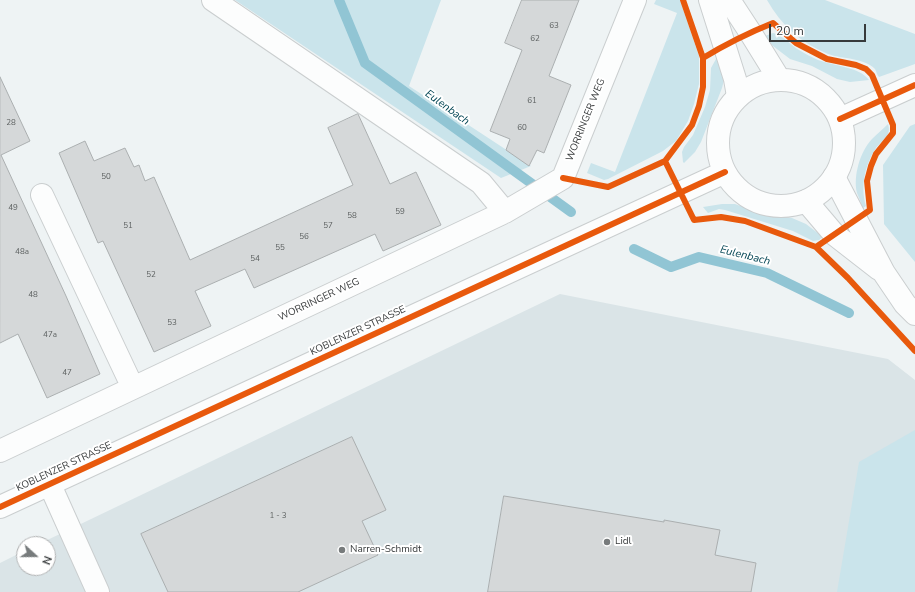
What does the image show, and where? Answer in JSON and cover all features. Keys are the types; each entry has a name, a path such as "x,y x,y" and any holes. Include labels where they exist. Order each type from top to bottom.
{"street":[{"path":"212,0 481,182 513,207"},
{"name":"WORRINGER WEG","path":"0,451 513,207 563,178 634,0"},
{"path":"710,0 735,79 738,96"},
{"path":"729,0 780,79"},
{"path":"780,79 798,81 816,90 830,102 840,119 844,139 842,158 834,177 822,191 806,201 788,206 769,205 751,198 736,187 725,172 718,153 718,132 725,113 738,96 750,87 764,81 780,79"},
{"path":"840,119 915,85"},
{"name":"KOBLENZER STRASSE","path":"0,507 725,172"},
{"path":"834,177 884,273 905,304 915,314"},
{"path":"42,195 133,388"},
{"path":"806,201 834,234 884,273"},
{"path":"50,485 98,592"}],"shaded area":[{"path":"235,0 441,0 409,86 531,166 501,178"},
{"path":"656,0 680,0 699,56 699,84 694,104 688,121 676,141 663,151 604,180 587,173 591,163 615,172 677,13 654,4"},
{"path":"767,0 825,0 915,34 915,64 879,77 871,65 828,54 818,50 801,39 785,25"},
{"path":"773,33 777,34 811,57 859,72 869,80 850,82 837,79 812,66 790,59 773,46 765,36"},
{"path":"720,57 724,80 722,88 701,142 695,152 684,163 682,152 693,135 705,107 710,90 711,68 716,59"},
{"path":"888,124 888,135 876,148 866,169 863,191 866,206 863,208 856,186 858,164 868,144"},
{"path":"915,124 915,262 884,224 883,165 910,126"},
{"path":"722,204 735,204 765,215 792,218 806,224 823,237 819,240 813,241 793,231 725,210 719,209 708,213 703,207"},
{"path":"560,294 888,359 915,380 915,592 0,592 0,563 16,555 16,576 56,576 56,536"},
{"path":"915,430 915,592 837,592 859,462"}],"building":[{"path":"522,0 579,0 549,76 571,85 544,153 537,150 529,166 506,150 510,139 490,131 522,50 505,43"},
{"path":"0,77 30,141 1,155 100,374 47,398 18,334 0,343"},
{"path":"358,114 390,184 416,172 441,225 383,251 375,234 254,288 245,269 195,291 211,326 154,352 103,241 98,243 59,153 85,141 94,161 125,148 134,167 139,165 145,181 154,177 190,260 353,185 328,128"},
{"path":"352,437 386,510 362,521 378,555 298,592 168,592 141,534"},
{"name":"Lidl","path":"504,496 720,530 715,555 756,563 751,592 488,592"}],"waterway":[{"name":"Eulenbach","path":"339,0 365,63 571,212"},
{"name":"Eulenbach","path":"634,249 671,267 699,257 767,273 849,313"}],"cycle path":[{"path":"563,178 608,187 665,161 692,125 699,106 703,87 703,58 683,0"},
{"path":"703,58 737,39 773,23 796,43 827,59 856,65 866,69 872,75 893,125 893,133 876,154 871,166 867,181 870,210 816,247"},
{"path":"840,119 915,85"},
{"path":"665,161 694,220 721,217 745,221 816,247 848,278 915,351"},
{"path":"0,507 725,172"}],"place":[{"name":"Lidl","path":"607,542"},
{"name":"Narren-Schmidt","path":"342,550"}]}
